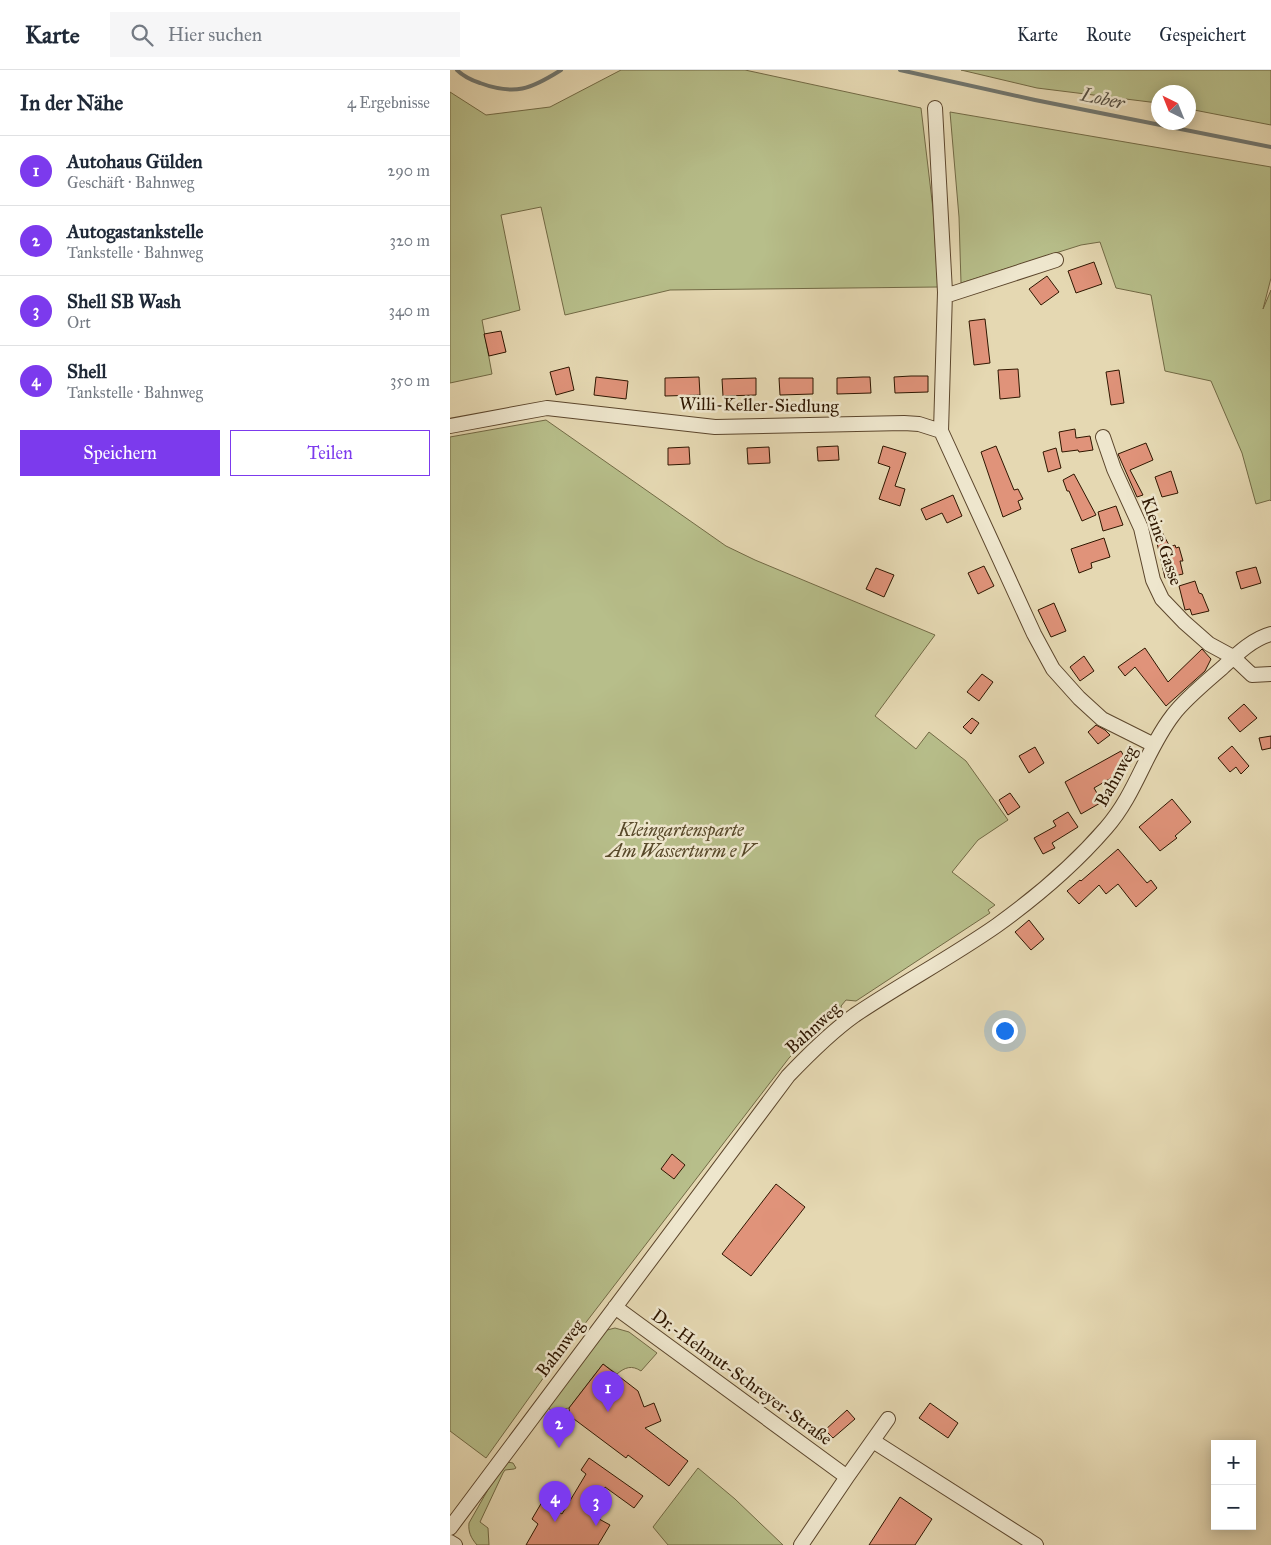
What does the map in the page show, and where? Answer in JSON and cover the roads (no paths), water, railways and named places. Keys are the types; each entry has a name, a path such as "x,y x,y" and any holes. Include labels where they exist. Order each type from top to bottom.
{"street":[{"path":"935,108 945,296 941,430 1034,634 1053,669 1079,698 1102,719 1154,745"},
{"path":"945,296 1056,260"},
{"name":"Willi-Keller-Siedlung","path":"450,426 546,408 716,426 904,423 919,424 941,430"},
{"name":"Kleine Gasse","path":"1103,438 1114,469 1141,528 1153,580 1162,599 1209,644 1233,657 1252,675 1271,674"},
{"name":"Bahnweg","path":"450,1528 788,1076 855,1015 996,926 1069,866 1090,846 1121,811 1154,745 1173,714 1233,657 1262,636 1271,634"},
{"name":"Dr.-Helmut-Schreyer-Straße","path":"615,1306 846,1477"},
{"path":"802,1545 846,1477 888,1419"},
{"path":"873,1441 1036,1545"},
{"path":"450,1542 455,1545"}],"waterway":[{"name":"Lober","path":"457,70 477,82 492,87 513,90 541,82 561,70"},
{"name":"Lober","path":"900,70 1035,100 1271,147"}],"place":[{"name":"Autohaus Gülden","path":"608,1412"},
{"name":"Autogastankstelle","path":"559,1448"},
{"name":"Shell","path":"555,1522"},
{"name":"Shell SB Wash","path":"596,1526"}],"park label":[{"name":"Kleingartensparte Am Wasserturm e V","path":"681,840"}]}
